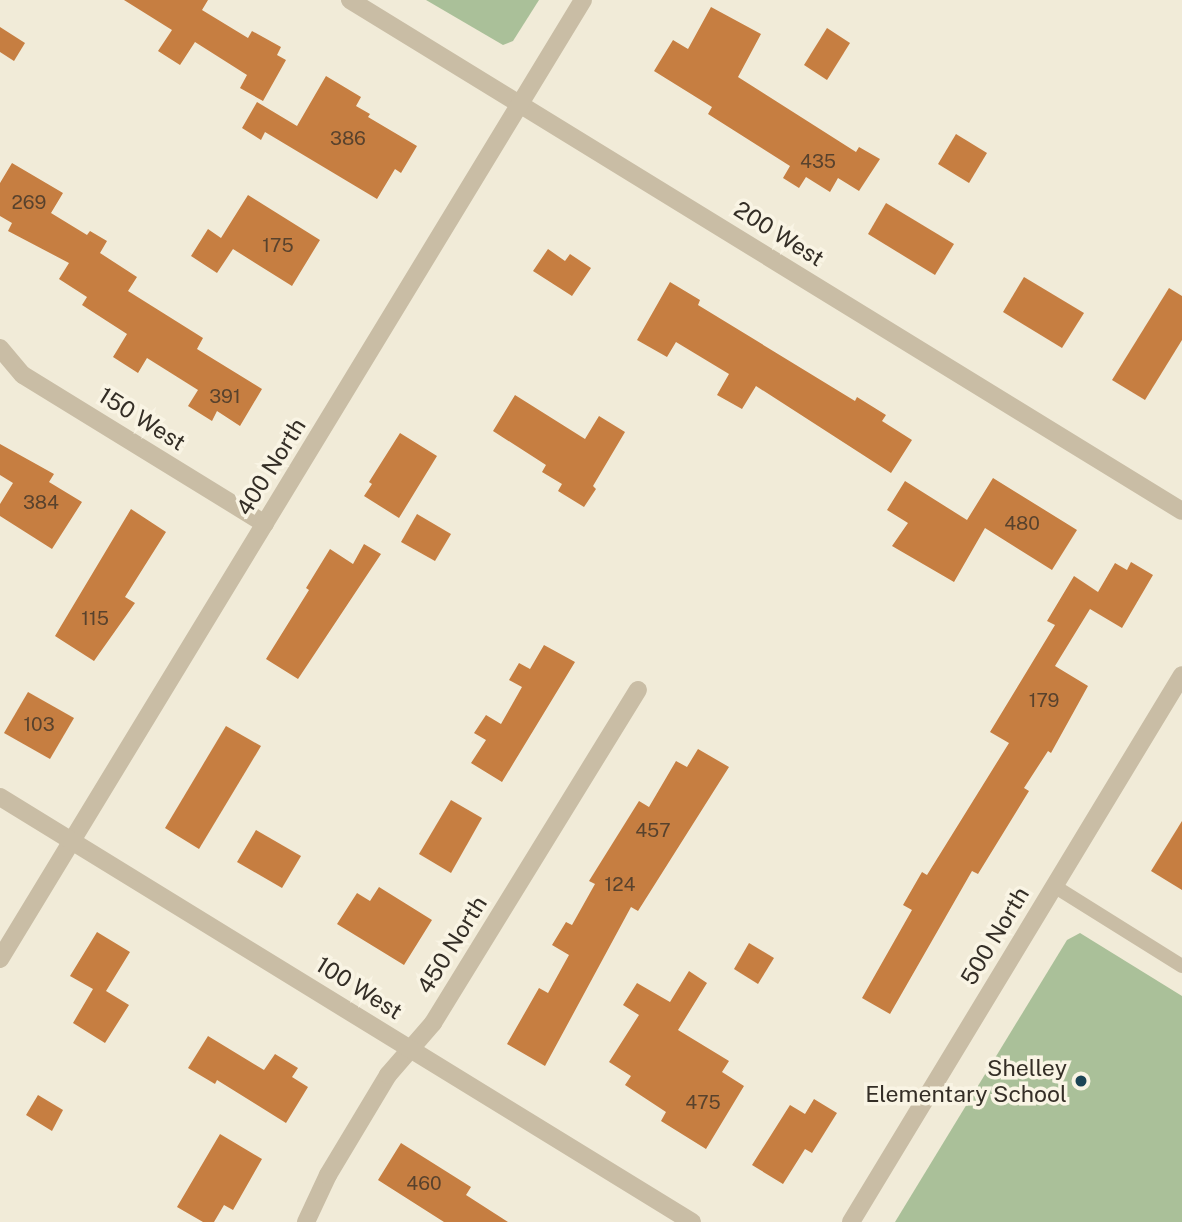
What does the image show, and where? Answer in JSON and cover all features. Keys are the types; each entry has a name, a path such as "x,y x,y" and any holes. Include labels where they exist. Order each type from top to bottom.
{"street":[{"name":"200 West","path":"350,0 1182,511"},
{"name":"400 North","path":"0,959 583,0"},
{"name":"150 West","path":"0,348 23,375 265,524"},
{"name":"500 North","path":"851,1222 1182,675"},
{"name":"450 North","path":"306,1222 350,1137 387,1075 433,1023 638,690"},
{"name":"100 West","path":"0,797 692,1222"}],"lane":[{"path":"1054,886 1182,966"}],"green space":[{"path":"426,0 539,0 513,41 503,45"},
{"name":"Shelley Elementary School","path":"1080,933 1182,996 1182,1222 895,1222 1067,940"}],"building":[{"path":"124,0 208,0 202,10 248,38 252,31 281,47 277,55 286,60 263,101 240,88 247,75 195,42 180,65 158,51 172,30"},
{"path":"711,7 761,34 738,77 856,152 859,147 880,159 859,191 838,178 830,192 806,177 799,188 783,178 790,166 708,114 712,107 654,71 673,40 688,49"},
{"path":"0,27 25,43 14,61 0,52"},
{"path":"827,28 850,43 827,80 804,65"},
{"path":"326,76 361,97 356,106 370,114 368,117 417,146 401,173 395,169 377,199 265,132 261,140 242,128 257,102 297,126"},
{"path":"956,134 987,153 969,183 938,164"},
{"path":"12,163 63,193 51,213 87,235 90,231 107,241 100,253 137,277 128,291 203,338 197,349 262,389 240,426 217,411 212,421 188,406 198,390 147,358 138,373 113,357 127,334 82,305 87,297 59,279 69,263 8,231 12,223 0,216 0,183"},
{"path":"248,195 320,240 292,286 233,249 217,273 191,256 208,229 221,238"},
{"path":"886,203 954,244 935,275 868,234"},
{"path":"548,249 565,261 570,254 591,268 572,296 533,271"},
{"path":"1024,277 1084,313 1062,348 1003,312"},
{"path":"670,282 700,300 698,305 855,401 857,397 886,415 882,421 912,440 891,473 756,386 742,409 717,395 729,374 676,342 667,357 637,340"},
{"path":"1169,288 1182,296 1182,340 1145,400 1112,380"},
{"path":"515,395 585,439 599,416 625,432 593,486 596,489 584,507 558,491 562,484 542,472 546,465 493,431"},
{"path":"400,433 437,456 399,518 364,496 372,484 369,482"},
{"path":"0,444 54,474 49,482 82,502 52,549 0,516 0,504 13,483 0,475"},
{"path":"993,478 1077,530 1052,570 985,528 954,582 892,546 908,523 887,510 905,481 967,520"},
{"path":"131,509 166,532 125,597 135,603 94,661 55,636"},
{"path":"417,514 451,534 435,561 401,542"},
{"path":"364,544 381,554 298,679 266,659 309,590 306,588 330,549 353,564"},
{"path":"1131,562 1153,575 1122,628 1090,609 1055,666 1088,686 1051,753 1048,751 1024,788 1029,791 978,874 972,871 890,1014 862,998 912,910 903,905 922,872 927,875 1009,743 990,732 1055,625 1047,621 1074,576 1098,592 1115,563 1127,570"},
{"path":"544,645 575,662 502,782 471,763 486,740 474,733 486,715 501,724 522,687 509,680 519,663 530,669"},
{"path":"28,692 74,718 50,759 4,733"},
{"path":"226,726 261,746 199,849 165,828"},
{"path":"698,749 729,767 638,911 631,907 545,1066 507,1044 539,988 548,993 569,955 552,945 566,922 572,925 595,884 589,881 639,801 649,807 676,761 687,767"},
{"path":"451,800 482,818 451,873 419,854"},
{"path":"1182,821 1182,890 1151,871"},
{"path":"256,830 301,856 282,888 237,862"},
{"path":"379,887 432,920 404,965 337,924 357,893 370,901"},
{"path":"97,932 130,952 106,991 129,1005 105,1043 73,1023 93,989 70,976"},
{"path":"749,943 774,958 758,984 734,969"},
{"path":"689,971 707,983 678,1030 729,1061 722,1072 744,1086 706,1149 661,1121 666,1112 625,1085 631,1076 609,1062 639,1015 623,1005 637,983 670,1002"},
{"path":"208,1036 264,1070 275,1054 298,1068 292,1077 308,1087 286,1123 217,1080 215,1084 188,1068"},
{"path":"38,1095 63,1110 52,1131 26,1115"},
{"path":"814,1099 837,1113 812,1153 805,1149 783,1184 752,1165 790,1105 805,1114"},
{"path":"220,1134 262,1159 233,1210 224,1205 214,1222 203,1222 177,1207"},
{"path":"401,1143 471,1187 466,1195 508,1222 444,1222 378,1180"}],"place":[{"name":"Shelley Elementary School","path":"1081,1081"}]}
